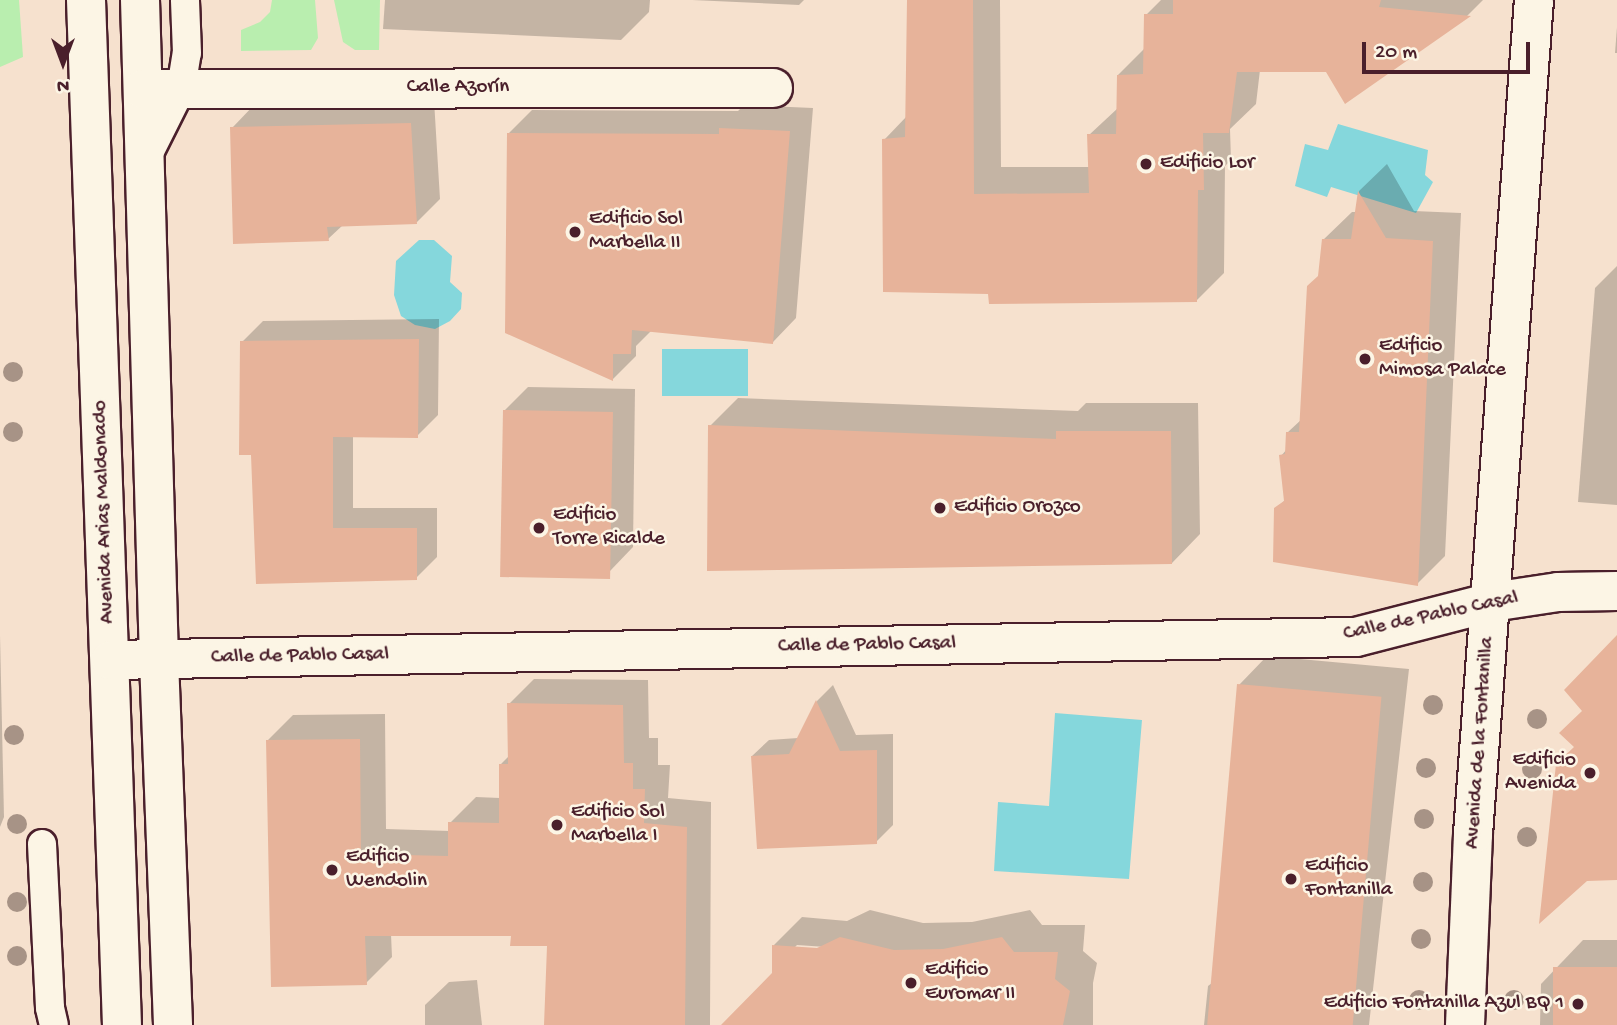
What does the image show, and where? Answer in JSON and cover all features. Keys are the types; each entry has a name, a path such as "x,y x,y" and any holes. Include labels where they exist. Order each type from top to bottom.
{"street":[{"name":"Avenida Arias Maldonado","path":"86,0 122,1025"},
{"path":"140,0 159,660 173,1025"},
{"name":"Avenida de la Fontanilla","path":"1465,1025 1473,834 1534,0"},
{"name":"Calle Azorín","path":"143,89 773,88"},
{"name":"Calle de Pablo Casal","path":"111,660 1356,637 1492,602 1558,592 1617,591"}],"lane":[{"path":"145,162 181,89 187,53 186,0"},
{"path":"42,844 50,1008 54,1025"}],"green space":[{"path":"0,0 19,0 23,57 0,67"},
{"path":"272,0 315,0 318,38 311,50 241,51 241,30 260,22 270,12"},
{"path":"334,0 380,0 379,50 355,50 343,42"}],"water":[{"path":"1338,124 1428,150 1425,175 1433,182 1416,213 1331,187 1327,197 1295,186 1305,144 1328,150"},
{"path":"419,240 434,240 452,256 450,282 462,293 461,309 450,321 435,329 415,325 401,316 394,295 396,261"},
{"path":"662,349 748,349 748,396 662,396"},
{"path":"1055,713 1142,720 1129,879 994,871 998,802 1049,806"}],"building":[{"name":"Edificio Lor","path":"907,0 973,0 974,194 1089,193 1087,134 1116,134 1117,75 1143,74 1144,14 1173,14 1173,0 1381,0 1379,7 1471,16 1345,104 1326,72 1237,72 1229,133 1203,133 1204,190 1198,190 1197,302 989,304 988,294 883,292 882,139 905,137"},
{"path":"411,123 417,224 327,227 329,241 233,244 230,127"},
{"path":"719,128 790,131 773,344 632,330 631,354 613,354 613,381 505,333 507,133 719,134"},
{"name":"Edificio Mimosa Palace","path":"1358,191 1386,238 1433,241 1418,586 1273,562 1274,508 1284,501 1279,455 1285,454 1286,432 1299,432 1307,286 1318,276 1322,239 1351,239"},
{"path":"419,339 418,438 333,437 333,528 417,528 417,580 256,584 251,455 239,455 240,341"},
{"name":"Edificio Torre Ricalde","path":"503,410 613,412 610,579 500,577"},
{"name":"Edificio Orozco","path":"708,425 1056,439 1056,431 1171,431 1172,564 707,571"},
{"name":"Edificio Avenida","path":"1617,635 1617,880 1587,881 1539,924 1556,764 1574,747 1559,733 1582,711 1564,690"},
{"name":"Edificio Fontanilla","path":"1237,684 1381,697 1353,1025 1207,1025"},
{"path":"816,700 840,751 877,750 877,844 757,849 751,756 789,754"},
{"path":"507,703 623,705 624,763 633,763 633,789 645,789 644,823 687,827 685,1025 544,1025 547,946 510,946 511,936 365,936 367,985 271,987 266,740 360,739 361,854 448,856 448,822 499,823 499,764 508,764"},
{"name":"Edificio Euromar II","path":"840,937 894,950 943,949 1002,937 1014,952 1058,952 1055,979 1070,991 1063,1025 721,1025 772,973 772,945 817,948"},
{"name":"Edificio Fontanilla Azul BQ 1","path":"1553,967 1617,967 1617,1025 1553,1025"}],"place":[{"name":"Edificio Lor","path":"1146,164"},
{"name":"Edificio Sol Marbella II","path":"575,232"},
{"name":"Edificio Mimosa Palace","path":"1365,359"},
{"name":"Edificio Orozco","path":"940,508"},
{"name":"Edificio Torre Ricalde","path":"539,528"},
{"name":"Edificio Avenida","path":"1590,773"},
{"name":"Edificio Sol Marbella I","path":"557,825"},
{"name":"Edificio Wendolin","path":"332,870"},
{"name":"Edificio Fontanilla","path":"1291,879"},
{"name":"Edificio Euromar II","path":"911,983"},
{"name":"Edificio Fontanilla Azul BQ 1","path":"1578,1004"}]}
